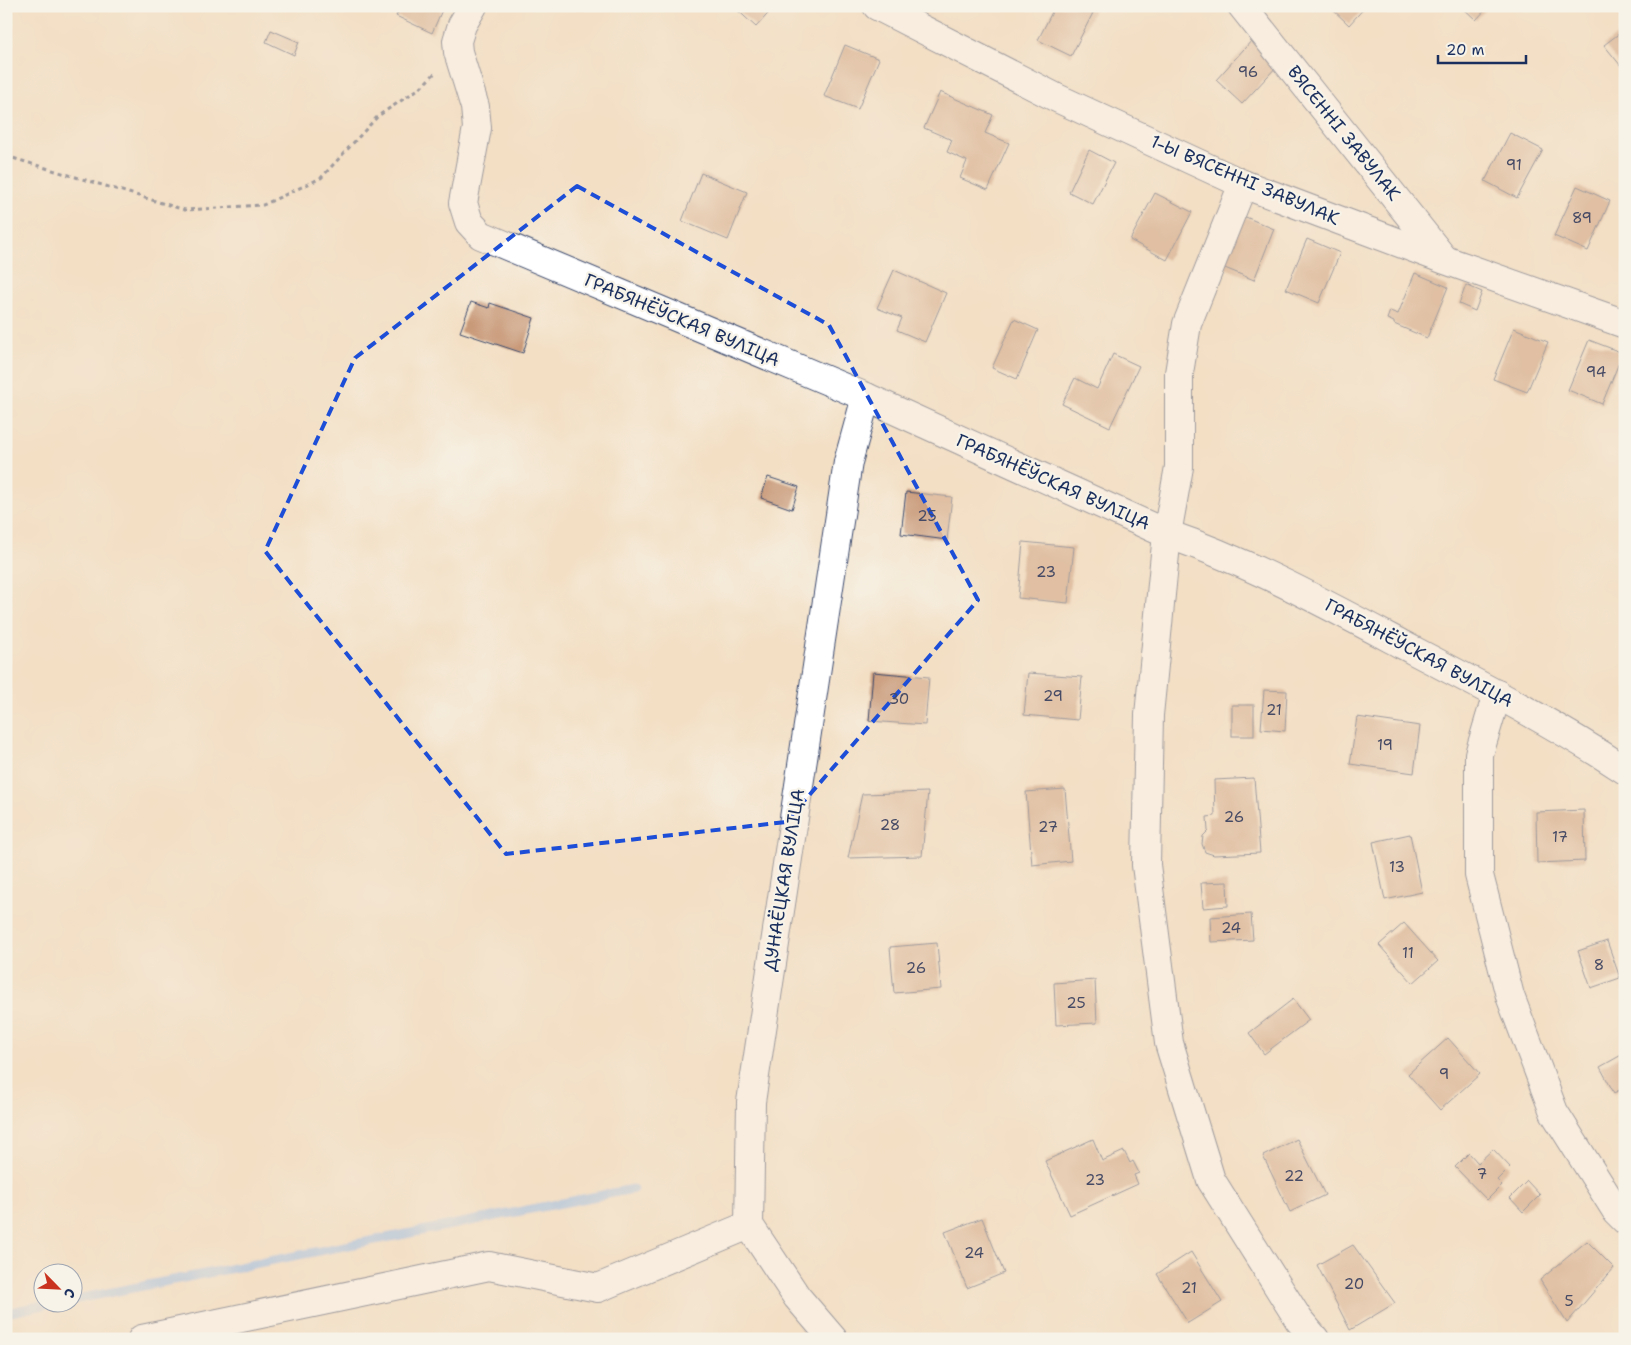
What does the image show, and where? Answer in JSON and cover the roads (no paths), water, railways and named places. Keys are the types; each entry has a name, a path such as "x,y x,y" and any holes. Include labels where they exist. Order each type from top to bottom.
{"street":[{"name":"ГРАБЯНЁЎСКАЯ ВУЛІЦА","path":"473,6 462,25 456,41 475,107 477,128 464,203 469,222 480,235 866,397 1166,534 1193,543 1292,585 1497,694 1625,770"},
{"name":"1-Ы ВЯСЕННІ ЗАВУЛАК","path":"877,6 1057,98 1243,184 1445,260 1625,324"},
{"name":"ВЯСЕННІ ЗАВУЛАК","path":"1242,6 1445,260"},
{"path":"1243,184 1187,324 1179,373 1178,467 1166,534 1149,715 1146,864 1169,1043 1211,1180 1299,1320 1315,1339"},
{"name":"ДУНАЁЦКАЯ ВУЛІЦА","path":"749,1225 751,1102 848,462 866,397"},
{"path":"1497,694 1479,754 1478,874 1510,996 1554,1112 1617,1212 1625,1220"},
{"path":"142,1339 489,1266 598,1288 749,1225 797,1297 833,1339"}],"waterway":[{"path":"82,1298 633,1189"},
{"path":"6,1313 32,1308"}]}
